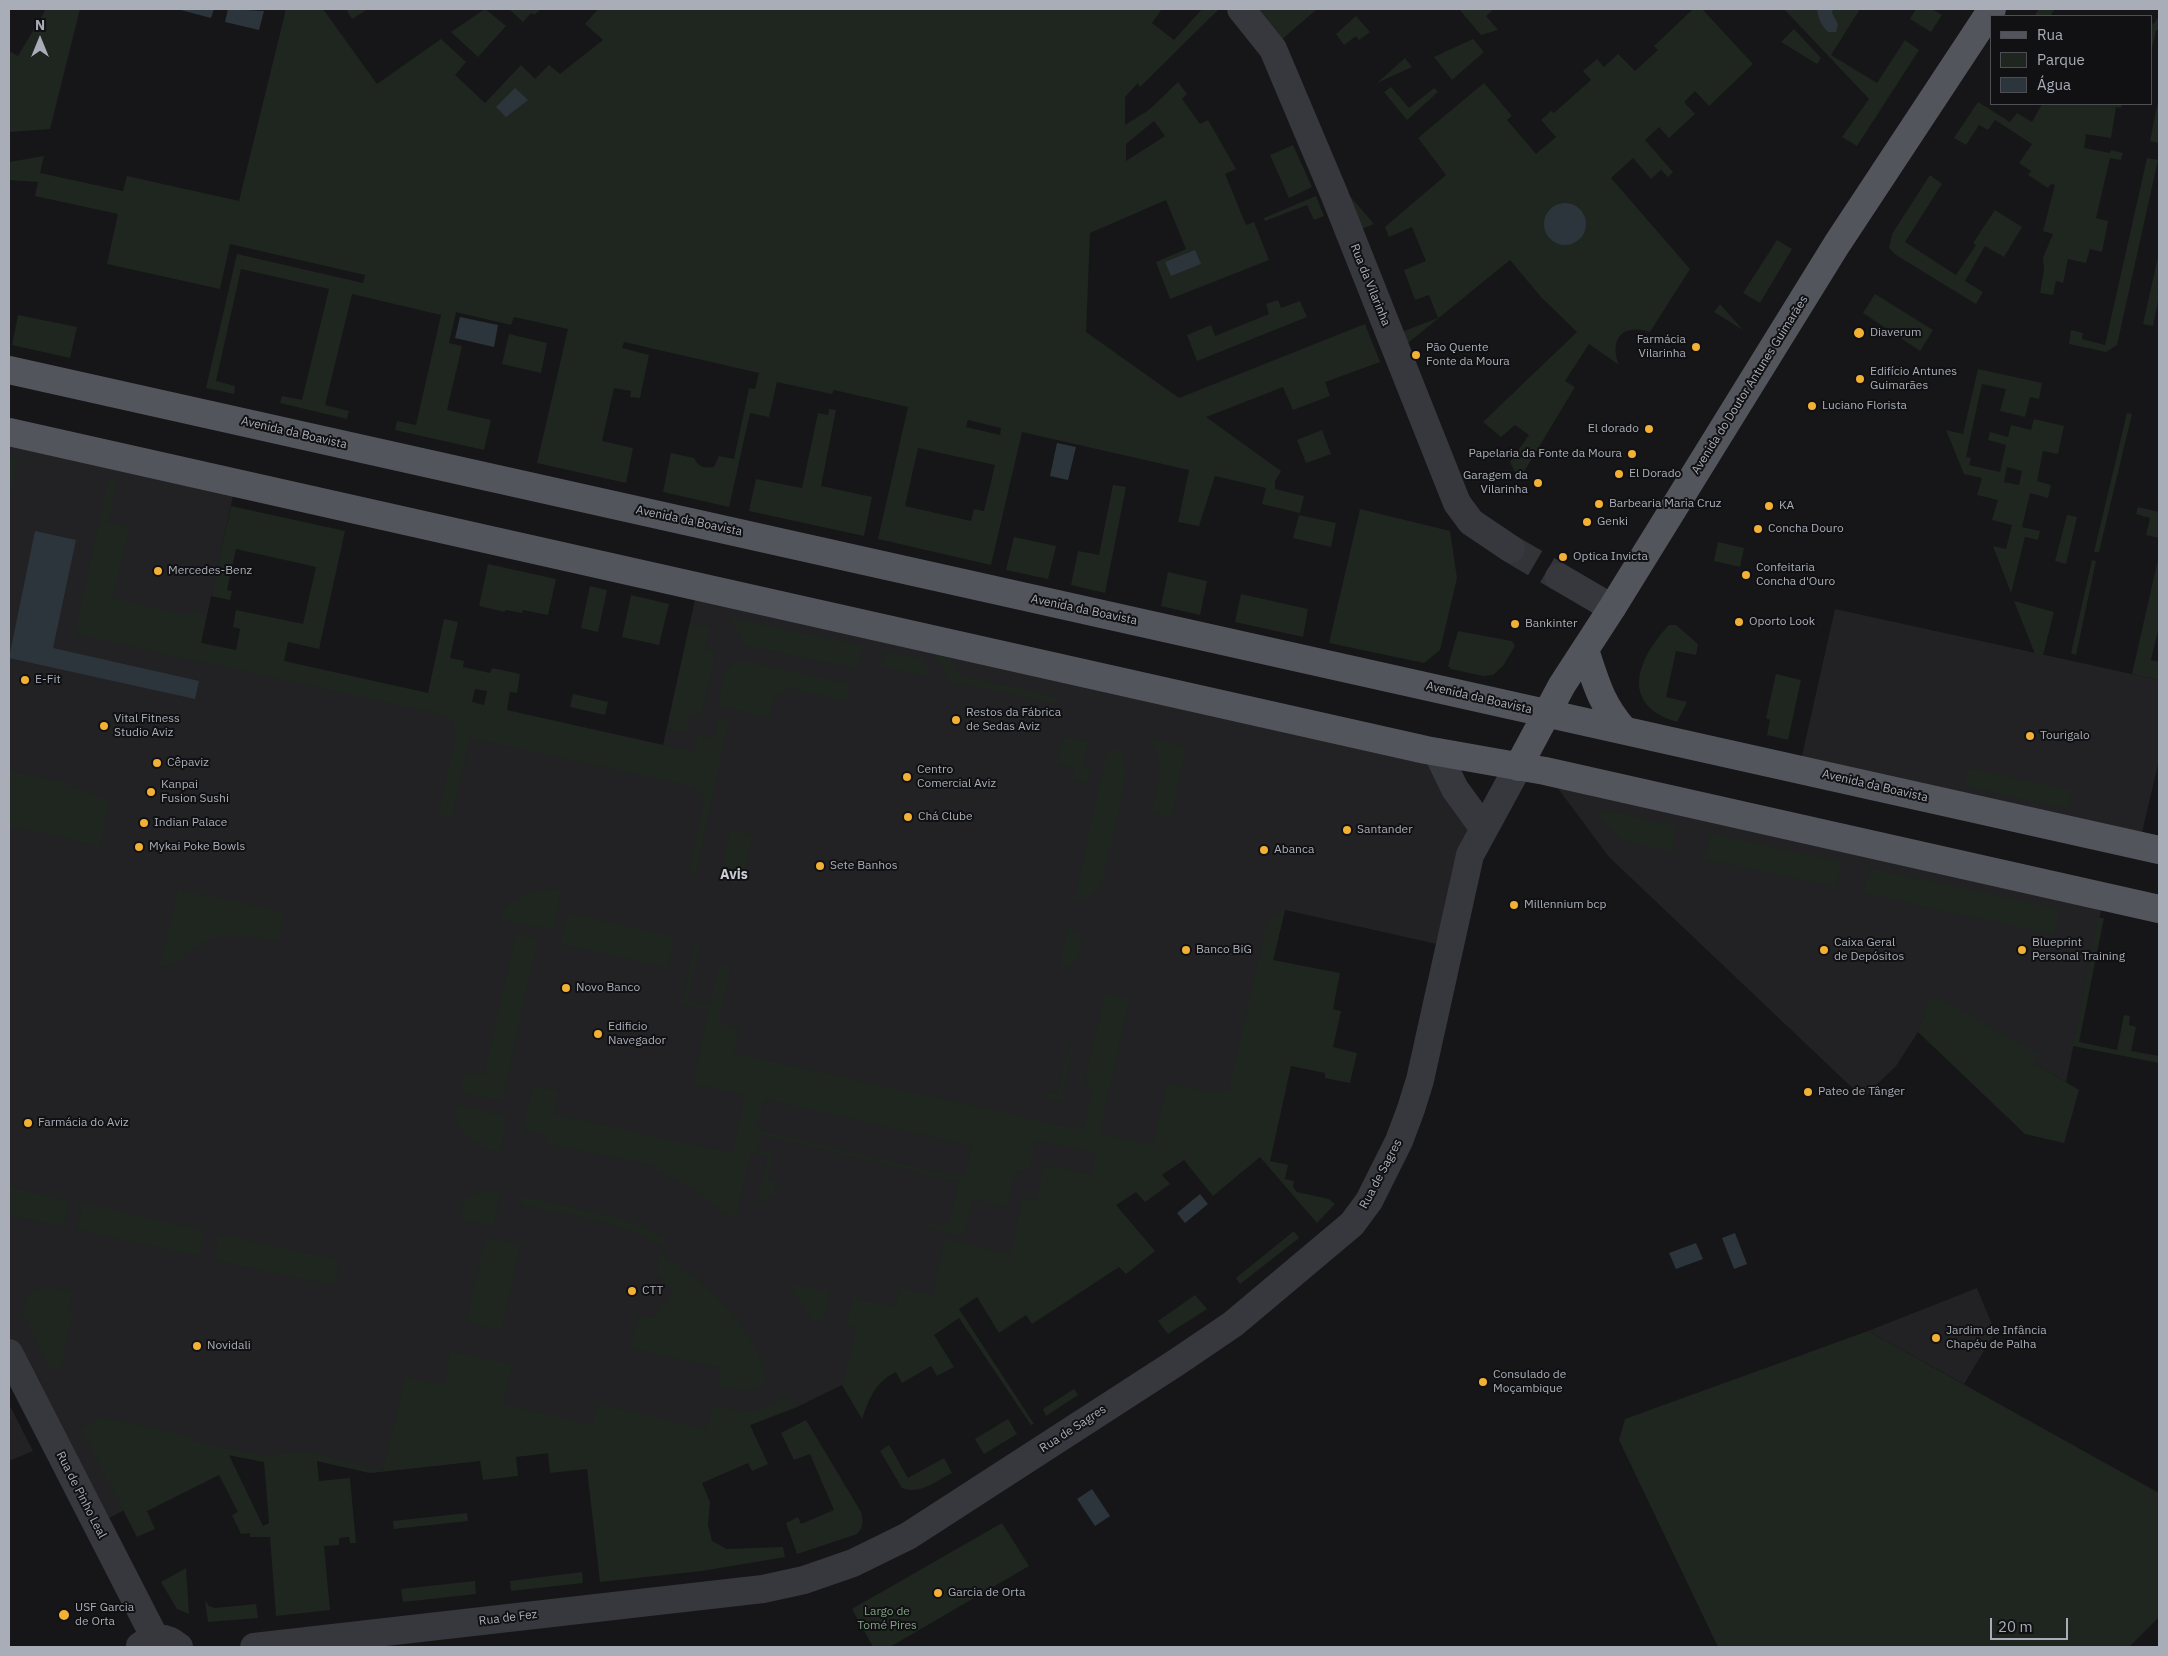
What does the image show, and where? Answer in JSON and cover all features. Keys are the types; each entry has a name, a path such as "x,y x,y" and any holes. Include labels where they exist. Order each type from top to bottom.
{"main road":[{"name":"Avenida do Doutor Antunes Guimarães","path":"1518,766 1546,713 1584,650 1612,608 1837,244 1992,9"},
{"name":"Avenida da Boavista","path":"9,370 2159,850"},
{"path":"9,432 1437,752 1518,766 2159,909"},
{"path":"1584,650 1605,705 1624,730"}],"street":[{"name":"Rua da Vilarinha","path":"1241,9 1273,49 1335,196 1447,483 1457,503 1471,522 1502,543"},
{"path":"1559,577 1612,608"},
{"path":"1437,752 1455,789 1484,829"},
{"name":"Rua de Sagres","path":"763,1589 804,1580 853,1563 908,1536 1233,1324 1352,1224 1373,1194 1399,1142 1411,1109 1420,1080 1470,855 1518,766"},
{"name":"Rua de Pinho Leal","path":"9,1352 158,1644"},
{"name":"Rua de Fez","path":"254,1647 763,1589"}],"shaded area":[{"name":"Avis","path":"9,432 236,482 201,643 663,745 698,586 1437,752 1484,829 1450,947 1285,910 1234,1127 842,1385 797,1407 729,1433 370,1473 317,1461 264,1462 228,1455 96,1525 9,1352"},
{"name":"Tourigalo","path":"1835,609 2159,680 2159,760 2139,845 1799,769"},
{"path":"1545,771 2104,896 2066,1082 1928,1002 1918,1032 1896,1066 1863,1098 1609,857"},
{"name":"Jardim de Infância Chapéu de Palha","path":"1977,1288 1993,1327 1997,1329 1964,1384 1868,1331"},
{"path":"9,1404 33,1451 9,1461"}],"green space":[{"path":"46,9 80,9 50,129 9,132 9,51 18,56"},
{"path":"286,9 323,9 377,84 441,39 466,62 455,75 485,103 521,65 535,79 549,65 560,74 603,40 585,24 598,9 1162,9 1152,23 1174,40 1202,9 1219,9 1140,87 1138,83 1125,97 1125,125 1149,110 1178,82 1187,94 1182,99 1200,124 1208,120 1236,169 1225,174 1246,225 1254,222 1269,260 1170,299 1156,262 1186,249 1166,200 1090,233 1086,332 1179,398 1365,324 1380,362 1325,382 1330,396 1293,410 1283,387 1206,417 1281,471 1275,481 1275,489 1304,496 1300,513 1262,504 1266,488 1215,476 1199,526 1178,522 1189,470 1022,432 991,565 878,539 908,407 834,390 832,394 777,382 769,417 750,413 729,507 663,492 671,453 694,458 700,466 705,467 714,467 719,456 734,459 749,388 755,389 759,373 624,342 622,348 649,355 640,398 630,397 631,391 614,388 602,441 633,448 626,483 537,463 568,329 514,317 511,325 456,312 449,343 462,346 447,410 491,420 484,450 395,430 397,421 416,425 441,315 352,294 325,405 349,411 347,419 280,403 282,396 302,400 329,289 241,269 216,381 235,386 234,394 206,388 237,254 363,283 365,275 230,244 220,289 107,264 118,214 35,196 38,182 9,180 9,162 44,156 40,173 123,191 127,176 239,201","holes":["1154,121 1165,136 1126,161 1126,144","968,420 1001,428 1000,435 966,427","918,448 995,465 984,511 974,509 971,521 905,506"]},
{"path":"346,9 368,9 352,19"},
{"path":"485,9 506,26 478,57 451,32"},
{"path":"509,9 541,9 534,15 531,13 523,22"},
{"path":"1256,9 1317,9 1279,42"},
{"path":"1459,9 1490,9 1492,11 1486,16 1498,30 1481,35"},
{"path":"1693,9 1702,9 1753,64 1709,106 1695,91 1684,102 1695,114 1669,138 1659,127 1645,140 1673,172 1668,177 1661,170 1651,179 1633,158 1611,178 1690,269 1650,332 1632,330 1620,335 1616,348 1619,365 1589,344 1565,381 1575,387 1519,480 1510,462 1529,435 1515,425 1501,437 1483,422 1577,332 1541,297 1510,260 1403,347 1399,333 1438,318 1429,295 1415,300 1404,270 1426,261 1412,227 1389,237 1385,227 1446,175 1418,138 1484,83 1512,116 1507,120 1536,154 1556,137 1541,120 1551,111 1554,113 1591,80 1583,71 1597,59 1604,67 1618,54 1635,71 1658,50 1654,46"},
{"path":"1784,9 1860,9 1831,55 1877,83 1905,40 1919,50 1857,146 1842,137 1869,99"},
{"path":"1916,9 1932,9 1942,15 1931,32 1910,19"},
{"path":"2039,9 2055,9 2051,15 2035,15"},
{"path":"1356,16 1370,32 1359,40 1356,36 1344,45 1336,34"},
{"path":"2159,16 2159,31 2156,30 2153,44 2153,24"},
{"path":"1794,29 1821,58 1817,64 1781,42"},
{"path":"1473,39 1484,52 1452,80 1434,57"},
{"path":"1405,58 1412,67 1377,83"},
{"path":"1391,87 1409,108 1434,88 1438,92 1407,120 1384,92"},
{"path":"2159,96 2159,143 2150,141"},
{"path":"1978,102 2010,122 2017,113 2032,122 2041,105 2122,105 2121,108 2116,107 2111,138 2085,134 2084,148 2110,153 2111,150 2123,153 2121,160 2110,158 2096,218 2108,221 2102,252 2090,249 2086,263 2068,259 2063,283 2056,281 2053,295 2040,293 2044,270 2043,258 2053,234 2043,231 2055,185 2051,184 2048,188 2028,175 2031,171 2019,163 2032,144 1995,120 1988,130 1979,125 1966,145 1954,138"},
{"path":"1293,145 1312,187 1289,198 1270,155"},
{"path":"2147,158 2158,160 2117,345 2106,352 2069,344 2071,330 2083,333 2082,339 2105,345"},
{"path":"1930,175 1942,184 1905,242 1956,275 1976,245 1973,243 1995,210 2022,227 2004,257 1985,246 1965,281 1983,292 1976,304 1896,255 1889,248 1892,234"},
{"path":"1349,195 1374,224 1359,230"},
{"path":"1316,196 1324,216 1314,220 1307,205 1265,221 1264,218"},
{"path":"1777,240 1792,249 1760,303 1743,293"},
{"path":"2159,252 2159,296 2153,326 2143,324"},
{"path":"1875,294 1933,330 1920,351 1863,313"},
{"path":"1278,300 1281,308 1300,301 1307,317 1197,361 1187,335 1211,325 1215,336 1269,314 1266,304"},
{"path":"1720,304 1743,330 1714,312"},
{"path":"18,315 77,327 70,358 12,345"},
{"path":"509,334 547,343 541,373 502,364"},
{"path":"1978,369 2042,383 2039,399 2030,397 2025,417 2000,411 2006,389 1982,384 1966,457 1971,458 1969,465 2000,472 2006,445 1988,440 1990,432 2008,437 2011,425 2031,430 2034,419 2064,426 2058,454 2043,451 2037,481 2051,485 2048,498 2030,493 2022,527 2040,531 2038,540 2025,537 2011,593 1993,546 2006,549 2012,525 1992,520 1998,500 1977,495 1982,478 1964,474 1946,430 1963,434","holes":["2007,467 2022,471 2019,485 2004,482"]},
{"path":"829,409 836,410 821,486 872,497 864,536 749,511 756,479 802,488 818,413 828,415"},
{"path":"2127,413 2132,414 2099,552 2094,552"},
{"path":"1322,430 1331,454 1306,463 1297,440"},
{"path":"9,457 18,459 9,501"},
{"path":"109,479 118,481 108,522 129,527 113,598 186,615 188,611 206,615 201,643 236,650 240,629 233,627 236,610 303,624 316,567 236,549 227,590 232,591 230,600 211,596 231,506 345,531 319,649 288,642 284,661 428,693 444,619 458,622 450,658 464,661 463,667 490,673 492,668 520,674 517,693 510,692 507,710 694,752 698,735 714,739 718,719 729,721 696,874 690,873 690,869 703,804 702,793 695,787 470,738 452,818 438,815 456,734 453,722 444,715 74,634","holes":["475,689 487,691 484,705 472,702"]},
{"path":"1113,485 1126,487 1105,593 1071,585 1078,551 1099,555"},
{"path":"2138,507 2159,512 2159,538 2146,535 2150,518 2136,514"},
{"path":"1360,509 1450,531 1457,578 1440,650 1424,663 1329,643"},
{"path":"1299,515 1336,523 1331,547 1293,538"},
{"path":"2067,515 2077,517 2066,564 2055,561"},
{"path":"1014,537 1056,546 1048,579 1006,570"},
{"path":"1718,542 1744,548 1740,567 1714,561"},
{"path":"2159,555 2159,626 2151,660 2159,662 2159,680 2132,674"},
{"path":"2092,560 2096,561 2076,655 2071,653"},
{"path":"488,564 556,579 548,615 523,610 522,613 505,610 505,612 479,606"},
{"path":"1168,572 1207,581 1200,615 1161,606"},
{"path":"590,586 607,590 598,632 581,628"},
{"path":"1241,594 1308,609 1303,637 1235,622"},
{"path":"631,595 669,604 659,645 622,637"},
{"path":"2014,601 2054,612 2043,655 2035,654"},
{"path":"733,618 863,646 860,662 853,668 746,646 731,624"},
{"path":"690,623 710,627 705,648 716,651 701,716 690,714 686,733 667,728"},
{"path":"1669,625 1676,625 1698,644 1696,655 1676,651 1666,697 1687,702 1677,722 1659,714 1647,704 1641,693 1639,680 1642,666 1649,652"},
{"path":"1458,631 1512,641 1515,646 1503,666 1493,675 1483,676 1451,669 1448,666"},
{"path":"885,651 923,659 932,677 882,667"},
{"path":"934,652 949,655 959,675 1054,696 1060,705 949,681"},
{"path":"739,662 750,662 850,684 846,701 786,688 785,696 775,694 770,718 718,706 723,680 729,669"},
{"path":"1776,674 1801,680 1788,740 1767,735 1770,720 1766,718"},
{"path":"573,694 608,702 605,715 570,707"},
{"path":"1063,736 1089,742 1083,765 1091,767 1087,783 1072,780 1075,768 1057,764"},
{"path":"1152,739 1186,747 1171,818 1152,813 1161,768"},
{"path":"1122,747 1126,776 1103,880 1092,895 1084,900 1074,902 1106,755"},
{"path":"1968,768 2071,790 2067,809 1964,786"},
{"path":"9,771 62,782 109,801 100,846 9,826"},
{"path":"1605,810 1677,826 1671,852 1623,841 1600,818 1600,812"},
{"path":"730,830 752,835 742,885 720,881"},
{"path":"1710,833 1841,862 1835,887 1704,859"},
{"path":"1869,868 2060,909 2054,935 1863,893"},
{"path":"549,888 561,890 553,930 500,919 507,906 513,901 527,894"},
{"path":"178,889 284,912 277,942 238,935 219,937 200,944 172,965 160,966"},
{"path":"1285,910 1273,960 1340,973 1333,1009 1341,1011 1333,1047 1357,1053 1350,1083 1325,1078 1325,1073 1291,1066 1270,1161 1288,1165 1285,1179 1294,1181 1293,1187 1297,1192 1329,1199 1335,1204 1317,1223 1260,1157 1213,1196 1184,1160 1162,1175 1170,1184 1145,1202 1136,1192 1116,1205 1155,1251 1126,1274 1119,1267 1032,1324 1026,1315 999,1333 977,1297 959,1309 1034,1424 1031,1425 959,1318 934,1335 954,1367 937,1376 931,1366 902,1383 896,1372 878,1386 867,1405 862,1419 842,1385 856,1328 846,1326 853,1298 896,1307 900,1288 932,1295 945,1239 1010,1255 1023,1197 1036,1200 1044,1164 1091,1175 1096,1153 1036,1140 1028,1172 1016,1170 1007,1207 973,1199 963,1236 929,1228 930,1223 948,1227 959,1182 761,1135 757,1149 774,1153 768,1178 777,1181 773,1195 767,1197 755,1209 768,1156 751,1152 735,1221 693,1189 646,1164 545,1143 547,1135 522,1131 532,1086 558,1091 553,1114 732,1153 745,1095 693,1084 709,1010 681,1004 695,941 701,942 688,1000 710,1005 719,965 731,967 719,1023 739,1029 734,1053 1083,1130 1093,1087 1084,1084 1105,993 1129,998 1100,1134 1153,1145 1167,1083 1211,1093 1229,1089 1267,922","holes":["764,1099 972,1146 964,1178 757,1130"]},
{"path":"568,913 674,936 667,968 561,944"},
{"path":"2098,918 2104,918 2079,1042 2117,1050 2124,1015 2130,1016 2129,1025 2136,1027 2131,1051 2159,1056 2159,1063 2073,1046"},
{"path":"1068,927 1081,936 1082,945 1076,961 1069,967 1059,966"},
{"path":"516,933 538,938 502,1101 460,1092 464,1072 484,1076"},
{"path":"1935,996 2039,1054 2034,1063 2079,1090 2064,1143 2025,1134 1918,1032 1928,1002"},
{"path":"1069,1043 1074,1044 1061,1102 1045,1098 1046,1092 1058,1094"},
{"path":"456,1105 507,1116 500,1153 483,1147 468,1137 458,1123"},
{"path":"9,1187 70,1201 64,1227 9,1215"},
{"path":"490,1190 500,1192 494,1226 459,1220 462,1206 469,1195"},
{"path":"522,1196 615,1217 644,1227 664,1239 663,1248 630,1231 612,1225 520,1205"},
{"path":"83,1203 204,1230 199,1256 77,1230"},
{"path":"1294,1231 1299,1238 1240,1284 1236,1278"},
{"path":"219,1234 340,1260 334,1286 214,1260"},
{"path":"485,1237 520,1245 501,1330 466,1322"},
{"path":"660,1253 710,1292 739,1323 751,1341 760,1360 767,1380 762,1385 750,1390 717,1386 721,1368 631,1348 638,1315 654,1318 674,1290 656,1274"},
{"path":"793,1284 830,1292 823,1322 813,1320 792,1291"},
{"path":"44,1286 72,1292 67,1313 73,1315 60,1370 48,1367 23,1313 29,1296 35,1290"},
{"path":"1195,1295 1207,1309 1168,1334 1158,1321"},
{"path":"1868,1331 2159,1493 2159,1617 2129,1647 1718,1647 1619,1440 1625,1419"},
{"path":"451,1351 512,1364 503,1404 592,1425 597,1404 707,1429 712,1405 747,1412 763,1409 778,1400 791,1398 797,1407 750,1425 768,1464 752,1471 748,1463 702,1483 710,1502 708,1525 712,1541 727,1549 783,1547 785,1557 702,1571 600,1582 587,1469 550,1473 548,1453 516,1457 518,1476 483,1480 480,1461 370,1473 317,1461 319,1481 350,1478 356,1543 350,1543 349,1537 339,1538 339,1545 324,1546 330,1610 276,1616 270,1537 250,1537 250,1533 241,1534 232,1515 238,1512 219,1475 147,1511 155,1529 137,1537 81,1428 101,1417 190,1436 189,1440 264,1456 305,1451 383,1471 405,1377 444,1385","holes":["229,1455 264,1462 269,1523 263,1526"]},
{"path":"1074,1389 1078,1395 1046,1416 1043,1409"},
{"path":"1008,1419 1017,1434 984,1454 975,1439"},
{"path":"806,1420 861,1512 862,1524 857,1534 797,1554 786,1523 798,1517 801,1524 834,1510 810,1454 794,1460 781,1433"},
{"path":"889,1445 908,1478 944,1458 952,1473 922,1488 909,1490 902,1488 880,1451"},
{"path":"467,1513 468,1521 394,1529 393,1521"},
{"name":"Largo de Tomé Pires","path":"1002,1523 1029,1566 890,1647 873,1647 852,1609"},
{"path":"186,1568 189,1614 177,1609 161,1582"},
{"path":"582,1572 583,1583 511,1591 510,1581"},
{"path":"475,1581 476,1594 403,1602 401,1589"},
{"path":"205,1600 209,1606 215,1608 256,1604 258,1618 208,1622"}],"water":[{"path":"177,9 214,9 211,18"},
{"path":"228,9 264,11 259,30 225,22"},
{"path":"1817,9 1833,9 1832,13 1838,24 1836,32 1828,32 1820,21"},
{"path":"515,88 528,100 506,117 496,107"},
{"path":"1565,203 1580,209 1586,224 1580,239 1565,245 1550,239 1544,224 1550,209"},
{"path":"1195,250 1201,264 1171,276 1165,262"},
{"path":"460,317 498,325 494,347 455,338"},
{"path":"1057,443 1076,447 1068,480 1050,476"},
{"path":"35,531 76,540 53,648 199,681 195,699 9,658"},
{"path":"1200,1194 1208,1204 1185,1223 1177,1213"},
{"path":"1735,1233 1747,1264 1734,1269 1722,1238"},
{"path":"1696,1243 1703,1259 1676,1269 1669,1253"},
{"path":"1092,1489 1110,1516 1095,1526 1077,1499"}],"tunnel":[{"path":"1511,549 1559,577"}],"place":[{"name":"Diaverum","path":"1859,333"},
{"name":"Farmácia Vilarinha","path":"1696,347"},
{"name":"Pão Quente Fonte da Moura","path":"1416,355"},
{"name":"Edifício Antunes Guimarães","path":"1860,379"},
{"name":"Luciano Florista","path":"1812,406"},
{"name":"El dorado","path":"1649,429"},
{"name":"Papelaria da Fonte da Moura","path":"1632,454"},
{"name":"El Dorado","path":"1619,474"},
{"name":"Garagem da Vilarinha","path":"1538,483"},
{"name":"Barbearia Maria Cruz","path":"1599,504"},
{"name":"KA","path":"1769,506"},
{"name":"Genki","path":"1587,522"},
{"name":"Concha Douro","path":"1758,529"},
{"name":"Optica Invicta","path":"1563,557"},
{"name":"Mercedes-Benz","path":"158,571"},
{"name":"Confeitaria Concha d'Ouro","path":"1746,575"},
{"name":"Oporto Look","path":"1739,622"},
{"name":"Bankinter","path":"1515,624"},
{"name":"E-Fit","path":"25,680"},
{"name":"Restos da Fábrica de Sedas Aviz","path":"956,720"},
{"name":"Vital Fitness Studio Aviz","path":"104,726"},
{"name":"Tourigalo","path":"2030,736"},
{"name":"Cêpaviz","path":"157,763"},
{"name":"Centro Comercial Aviz","path":"907,777"},
{"name":"Kanpai Fusion Sushi","path":"151,792"},
{"name":"Chá Clube","path":"908,817"},
{"name":"Indian Palace","path":"144,823"},
{"name":"Santander","path":"1347,830"},
{"name":"Mykai Poke Bowls","path":"139,847"},
{"name":"Abanca","path":"1264,850"},
{"name":"Sete Banhos","path":"820,866"},
{"name":"Millennium bcp","path":"1514,905"},
{"name":"Banco BiG","path":"1186,950"},
{"name":"Caixa Geral de Depósitos","path":"1824,950"},
{"name":"Blueprint Personal Training","path":"2022,950"},
{"name":"Novo Banco","path":"566,988"},
{"name":"Edificio Navegador","path":"598,1034"},
{"name":"Pateo de Tânger","path":"1808,1092"},
{"name":"Farmácia do Aviz","path":"28,1123"},
{"name":"CTT","path":"632,1291"},
{"name":"Jardim de Infância Chapéu de Palha","path":"1936,1338"},
{"name":"Novidali","path":"197,1346"},
{"name":"Consulado de Moçambique","path":"1483,1382"},
{"name":"Garcia de Orta","path":"938,1593"},
{"name":"USF Garcia de Orta","path":"64,1615"}],"district":[{"name":"Avis","path":"734,875"}]}
